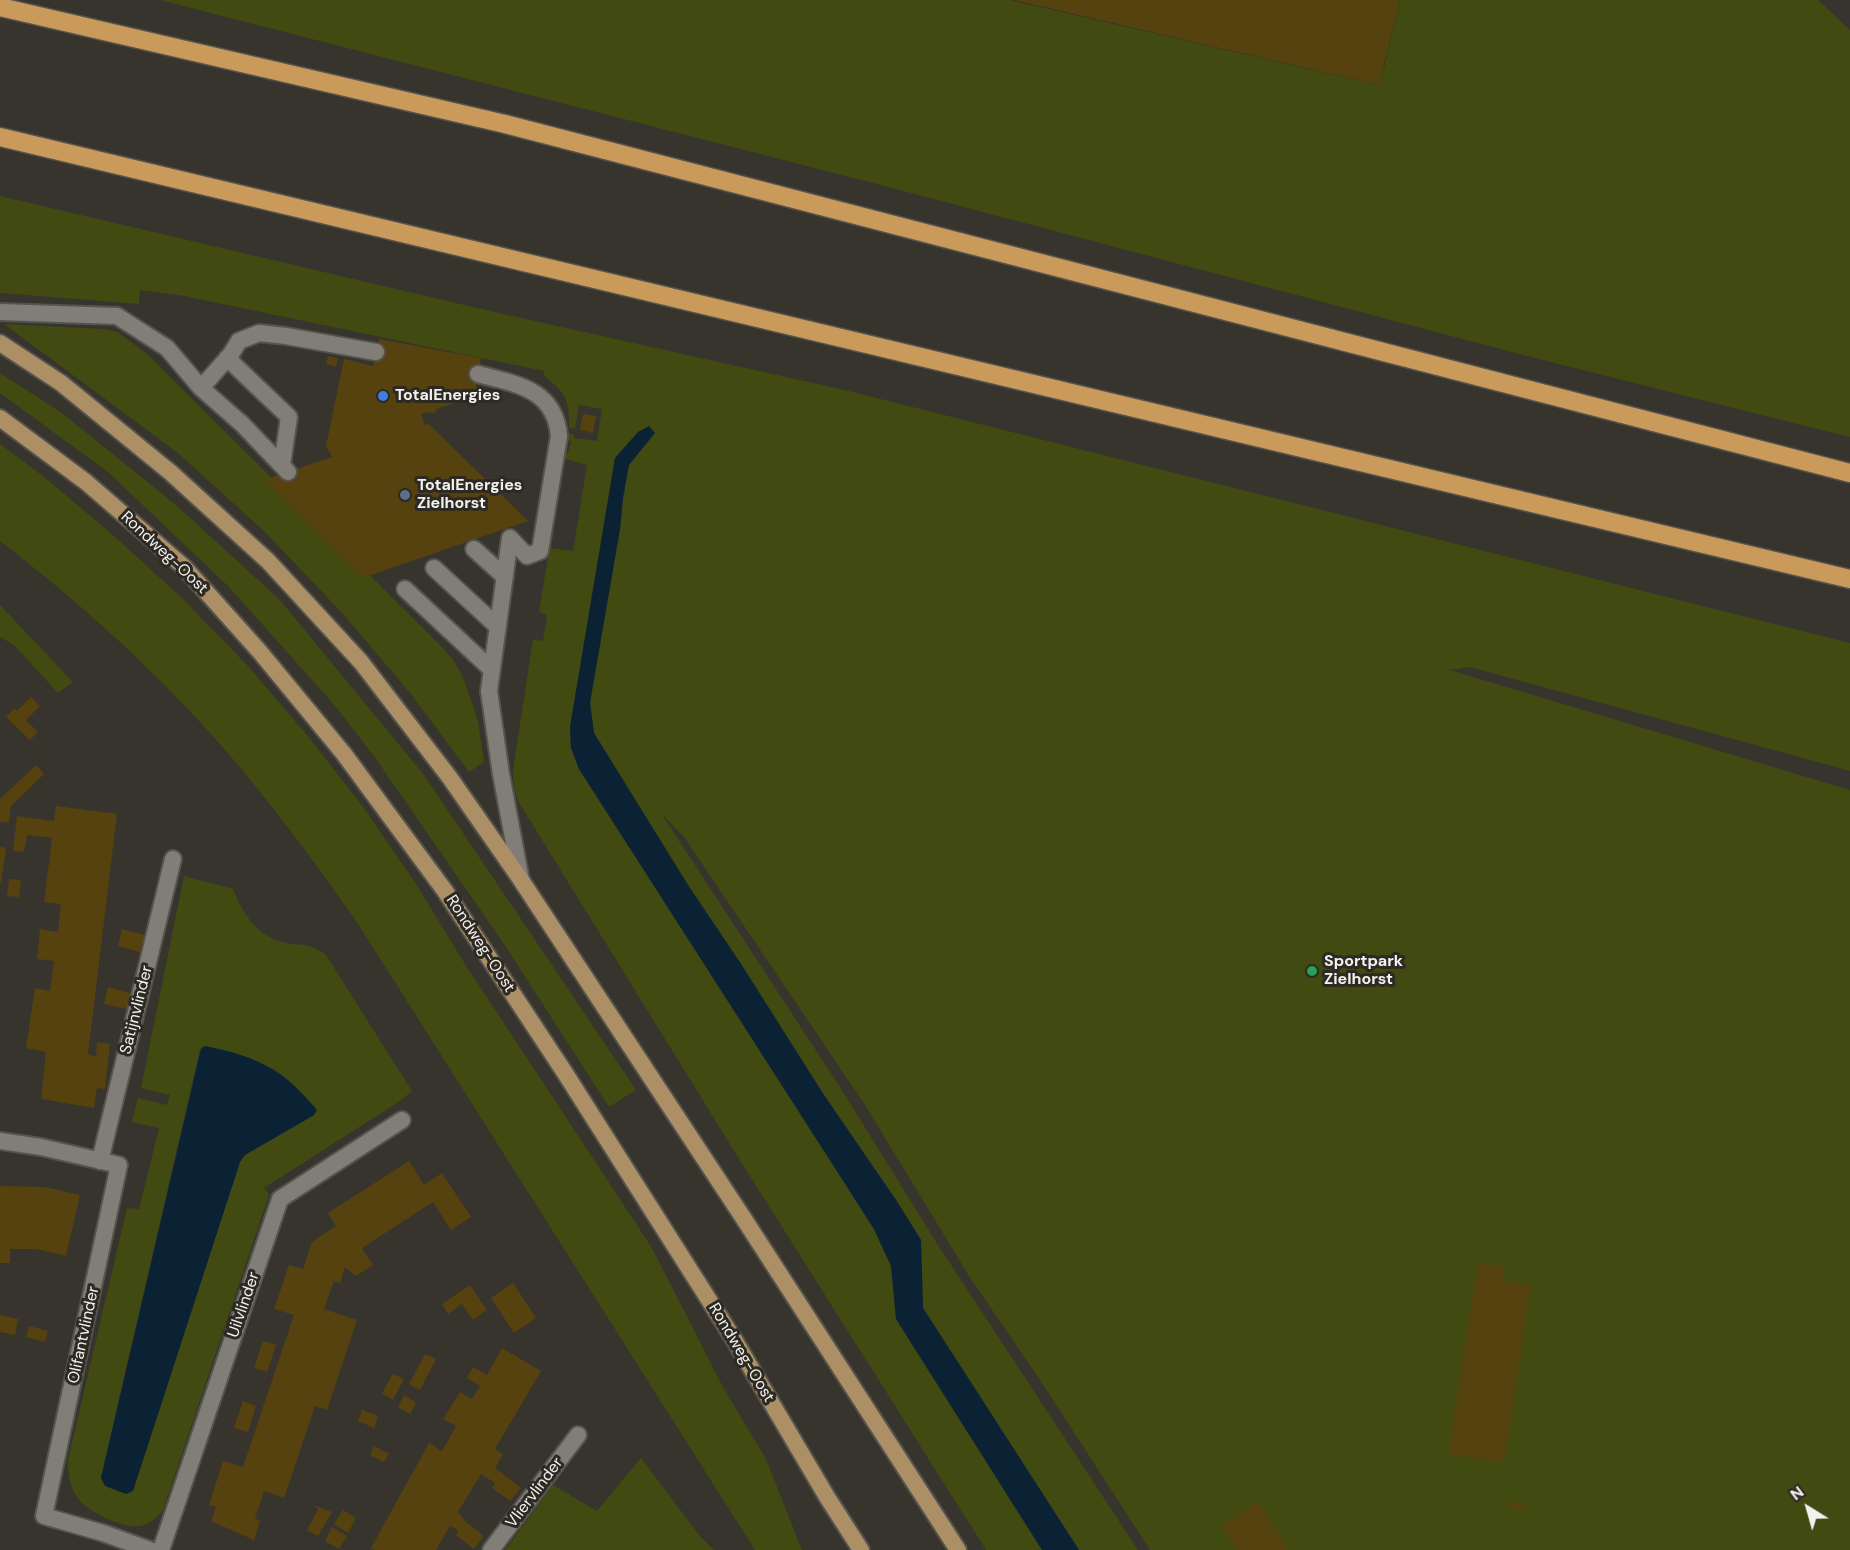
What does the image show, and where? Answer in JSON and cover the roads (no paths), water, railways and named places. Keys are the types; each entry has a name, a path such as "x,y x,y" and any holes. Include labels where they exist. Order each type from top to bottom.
{"highway":[{"path":"0,7 505,124 1850,473"},
{"path":"0,137 1850,579"}],"main road":[{"path":"0,343 70,390 170,472 268,561 361,662 450,778 521,880 744,1219 957,1550"},
{"name":"Rondweg-Oost","path":"0,418 86,482 184,567 260,652 344,754 445,891 565,1073 735,1341 861,1550"}],"street":[{"path":"0,312 117,316 167,348 201,388 242,424 285,468 290,417 227,358"},
{"path":"201,388 239,341 259,333 376,352"},
{"path":"478,374 522,386 537,394 550,405 558,421 559,436 540,551 527,556 510,538 489,691 501,774 521,880"},
{"path":"474,549 505,577"},
{"path":"434,568 498,627"},
{"path":"405,589 492,670"},
{"name":"Satijnvlinder","path":"100,1161 173,859"},
{"name":"Uilvlinder","path":"161,1550 280,1199 402,1120"},
{"name":"Olifantvlinder","path":"0,1141 41,1147 119,1165 44,1516 104,1533 150,1550"},
{"name":"Vliervlinder","path":"491,1550 578,1435"}],"water":[{"path":"649,426 655,433 629,465 623,498 620,529 590,703 594,733 688,885 921,1240 923,1308 1079,1550 1042,1550 896,1319 891,1266 874,1229 579,769 571,748 570,727 615,458 638,432"},
{"path":"205,1046 239,1054 267,1066 292,1084 317,1110 314,1115 245,1155 240,1162 133,1491 126,1494 105,1486 101,1478 201,1049"}],"place":[{"name":"TotalEnergies","path":"383,396"},
{"name":"TotalEnergies Zielhorst","path":"405,495"},
{"name":"Sportpark Zielhorst","path":"1312,971"}]}
